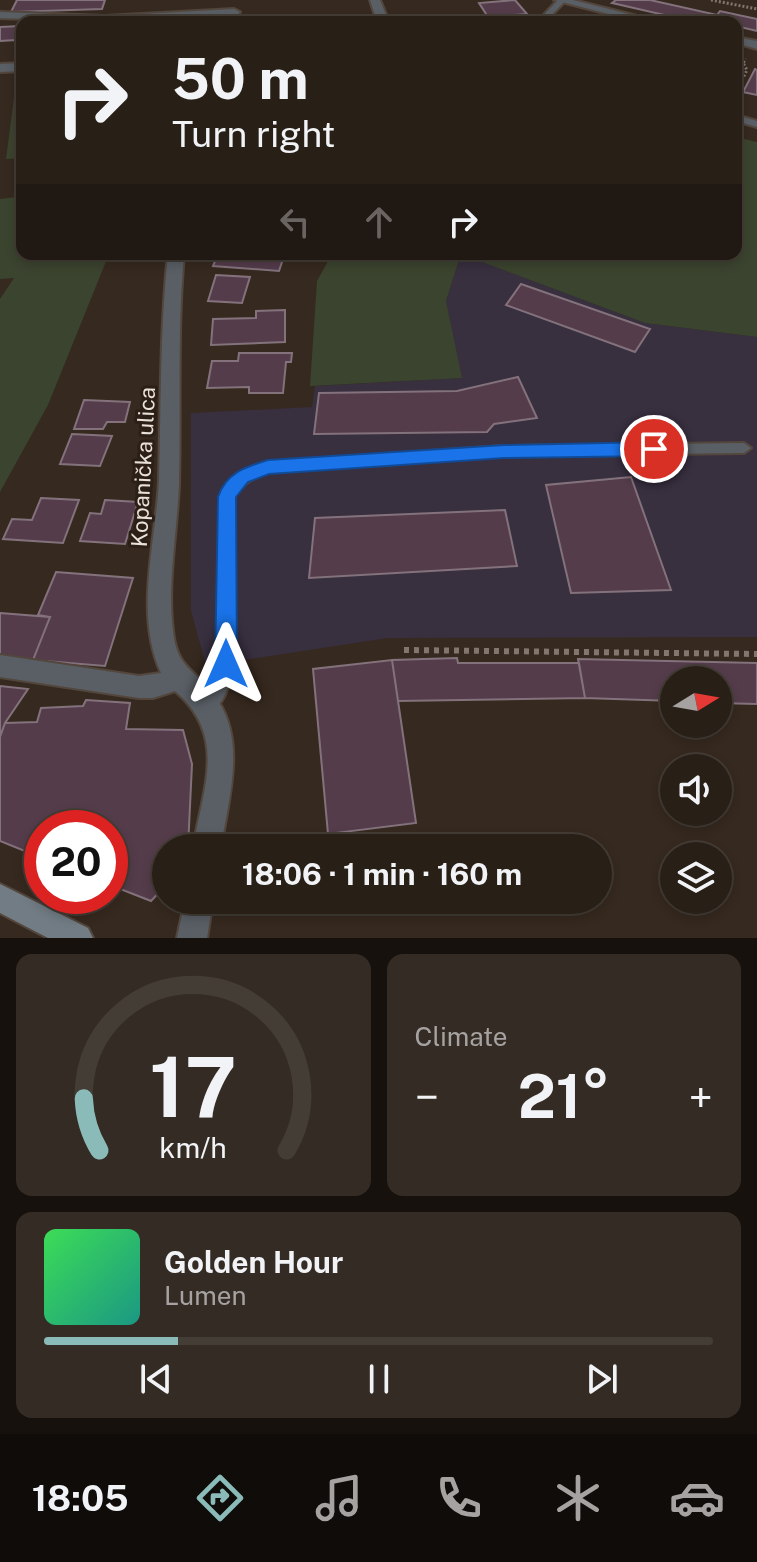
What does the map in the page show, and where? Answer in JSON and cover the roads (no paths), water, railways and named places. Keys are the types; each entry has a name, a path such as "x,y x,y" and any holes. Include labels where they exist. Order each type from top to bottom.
{"street":[{"path":"561,0 629,16"},
{"path":"153,16 234,11"},
{"path":"0,15 26,16"},
{"name":"Kopanička ulica","path":"176,260 167,517 161,571 163,647 176,679"},
{"path":"0,666 139,687 153,687 176,679 208,705 215,719 219,747 209,834"},
{"path":"0,898 78,938"},
{"path":"192,938 196,914"}],"lane":[{"path":"546,16 561,0"},
{"path":"208,705 220,687 226,664 227,497 231,486 241,477 268,467 504,451 744,448"}]}
